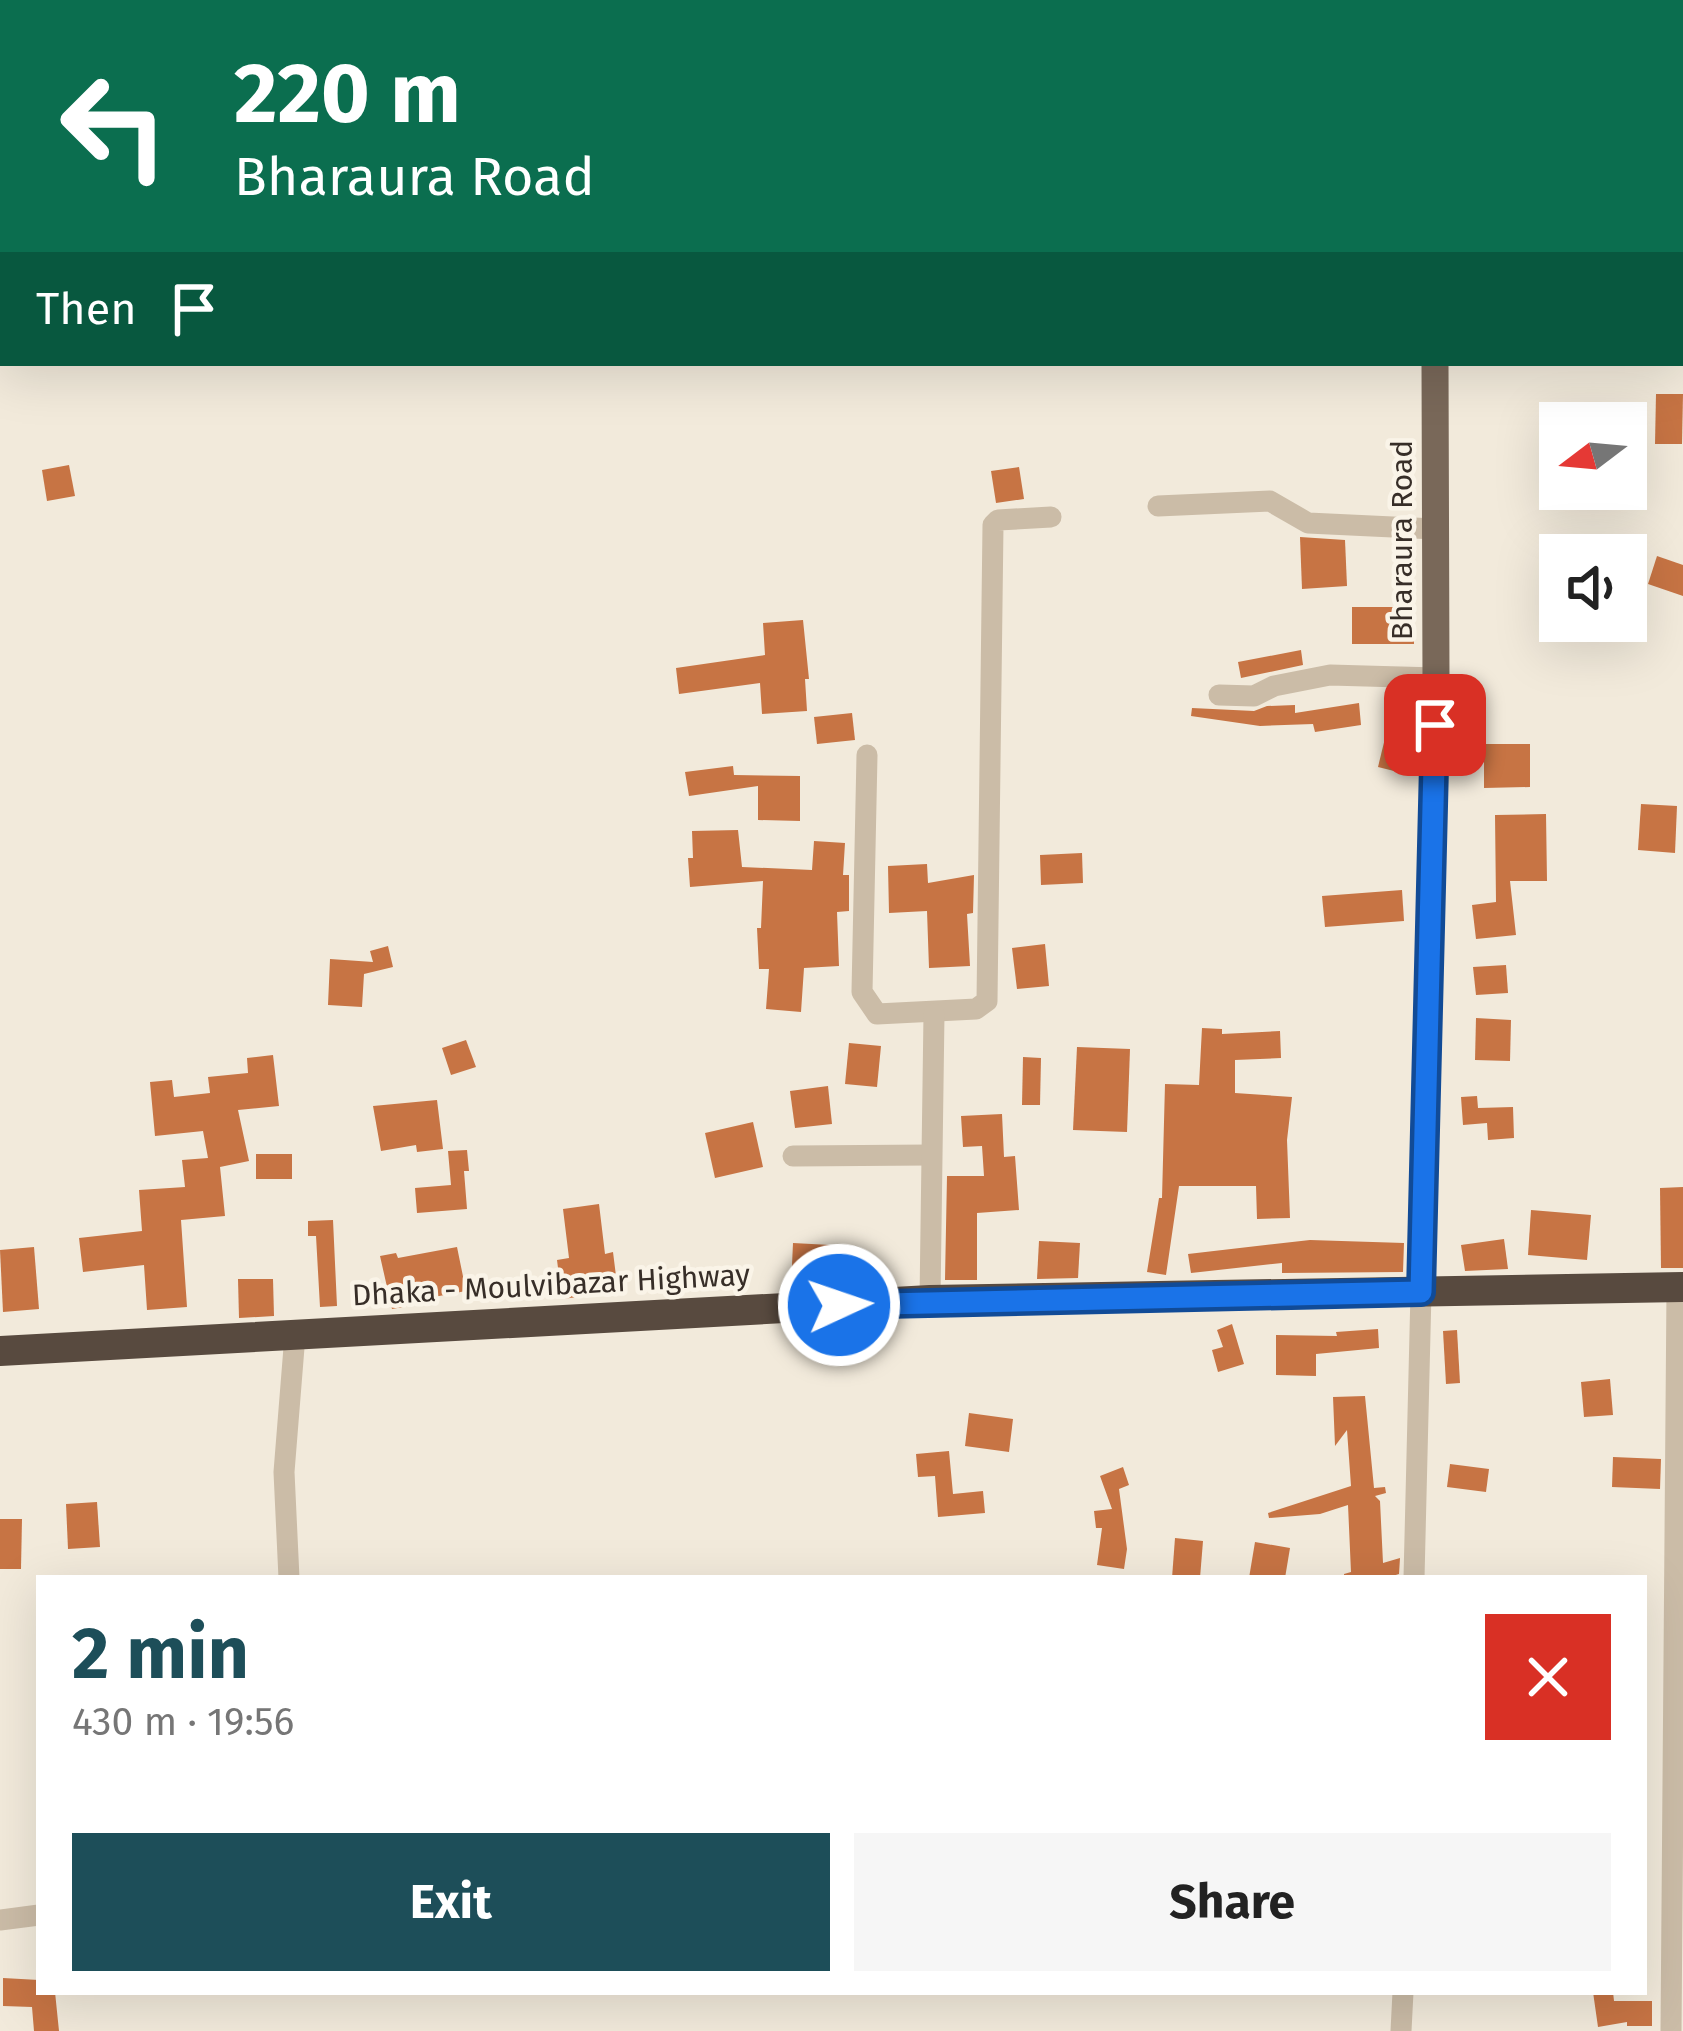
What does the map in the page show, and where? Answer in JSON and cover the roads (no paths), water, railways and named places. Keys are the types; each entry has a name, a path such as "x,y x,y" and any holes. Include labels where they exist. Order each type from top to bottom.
{"highway":[{"name":"Dhaka - Moulvibazar Highway","path":"0,1351 930,1300 1680,1288"}],"main road":[{"name":"Bharaura Road","path":"1421,1292 1436,678 1435,366"}],"street":[{"path":"1158,506 1270,500 1308,524 1436,529"},
{"path":"867,755 862,992 877,1014 976,1009 987,1001 993,525 998,520 1051,517"},
{"path":"1219,695 1254,695 1274,686 1330,676 1436,678"},
{"path":"930,1300 934,1013"},
{"path":"793,1156 930,1155"},
{"path":"1671,2031 1680,1288"},
{"path":"1414,1575 1421,1292"},
{"path":"289,1575 284,1472 295,1335"},
{"path":"0,1920 36,1915"},
{"path":"1401,2031 1402,1995"}]}
